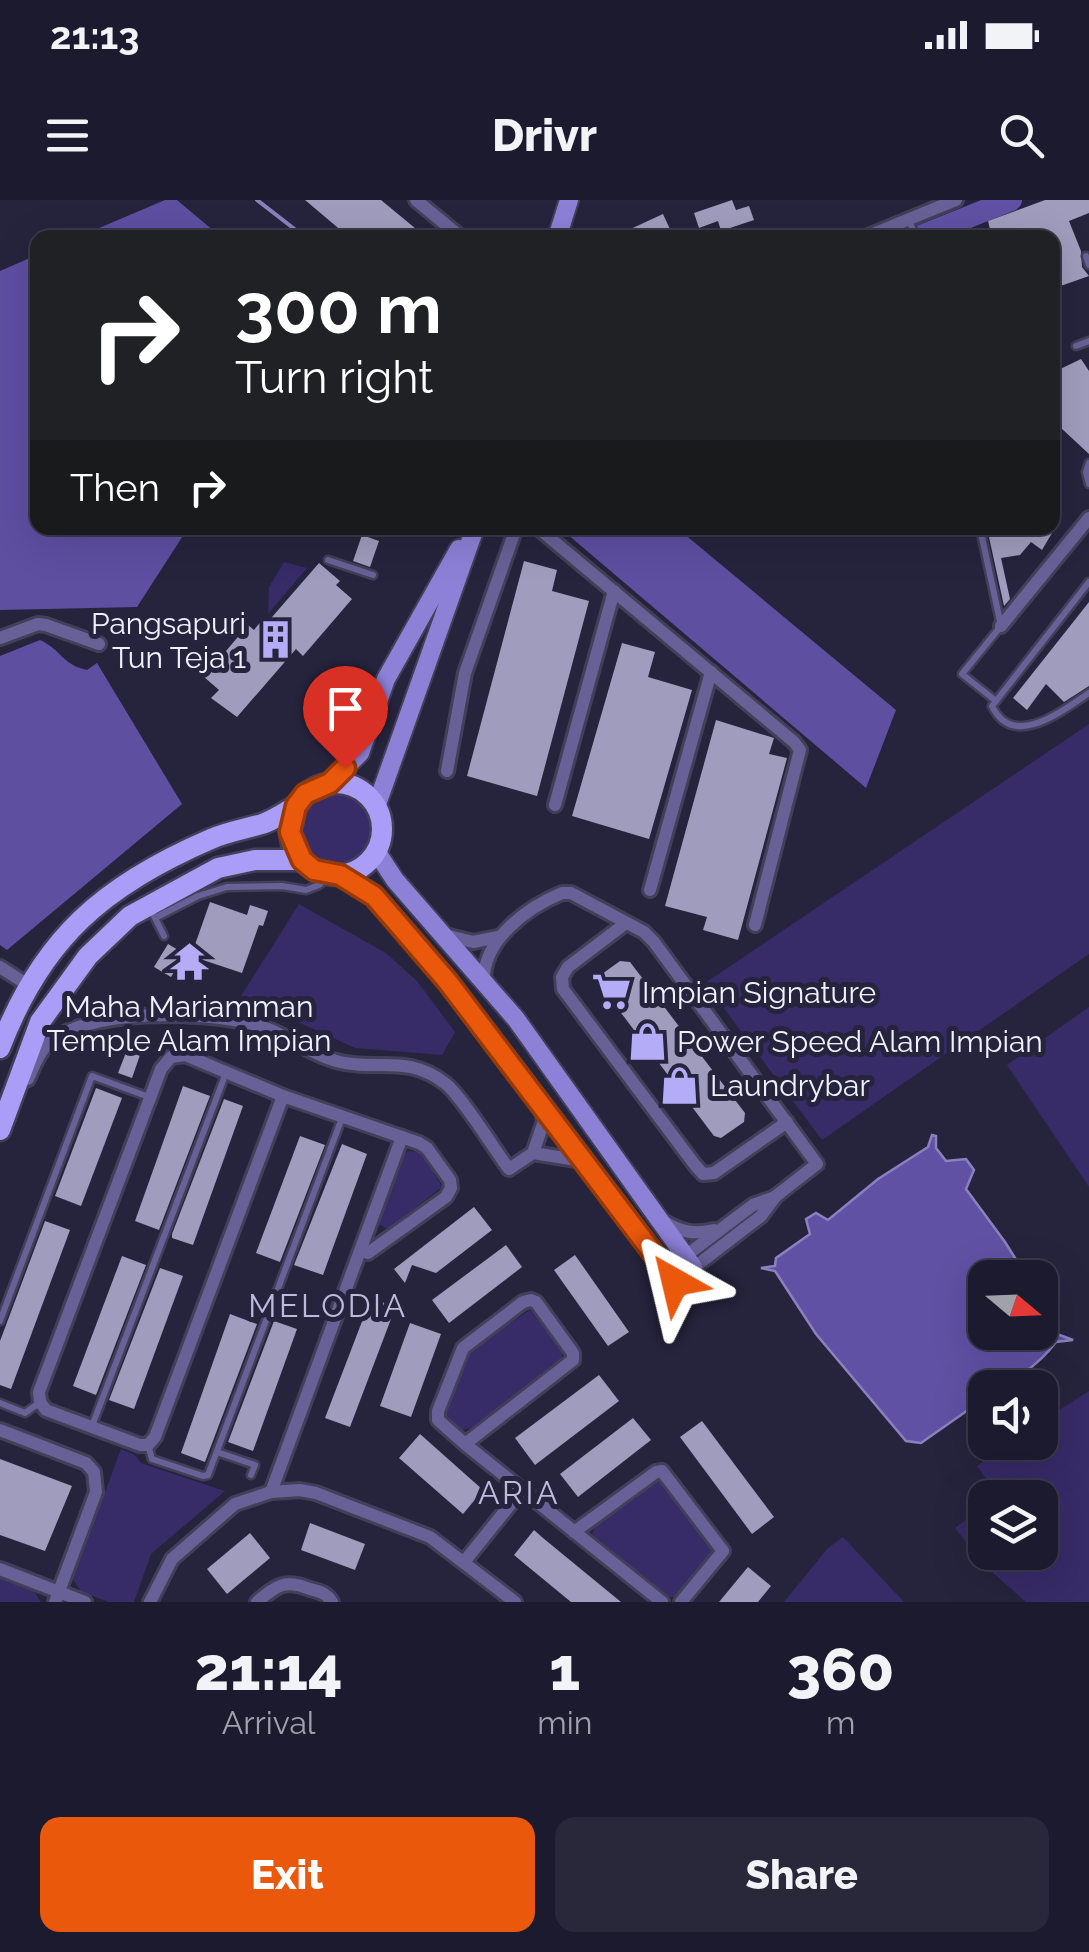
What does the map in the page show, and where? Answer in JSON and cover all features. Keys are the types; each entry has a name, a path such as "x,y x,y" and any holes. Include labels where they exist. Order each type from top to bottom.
{"main road":[{"path":"330,783 358,788 376,808 381,834 376,850 358,869 335,875 314,870 302,860 290,832 296,806 305,794 330,783"},
{"path":"0,1048 28,985 56,945 95,905 128,879 214,838 267,822 296,806"},
{"path":"0,1131 40,1022 88,956 130,916 152,912 218,868 255,860 302,860"}],"street":[{"path":"560,230 570,200"},
{"path":"886,230 956,200"},
{"path":"422,202 453,230"},
{"path":"1001,626 1089,518"},
{"path":"330,783 360,753 386,679 469,535"},
{"path":"376,808 472,535"},
{"path":"446,771 466,673 514,535"},
{"path":"546,535 800,750 754,925"},
{"path":"555,805 614,591"},
{"path":"0,638 38,624 98,644"},
{"path":"650,890 711,672"},
{"path":"376,850 395,880 516,1019 689,1262"},
{"path":"335,875 374,896 448,982 671,1276 761,1216 776,1196 818,1164 654,942 626,922 571,894 550,898 500,936 486,958 484,982"},
{"path":"626,922 568,967 562,977 563,988 695,1165 703,1174 714,1173 787,1122"},
{"path":"443,934 473,942 500,936"},
{"path":"0,967 28,985"},
{"path":"0,1131 44,1048 59,1036 91,1022 193,1016 254,1024 336,1061 396,1063 425,1072 447,1084 509,1169 533,1154 544,1122 540,1101"},
{"path":"283,1096 155,1437 148,1445 140,1445 46,1410 40,1402 39,1392 150,1097 161,1069 172,1057 185,1055 283,1096 427,1148 450,1180 446,1197 368,1253 360,1250"},
{"path":"271,1492 402,1137"},
{"path":"533,1154 585,1162"},
{"path":"689,1262 718,1229 753,1205 776,1196"},
{"path":"653,1214 677,1230 696,1235 718,1229"},
{"path":"465,1444 574,1360 573,1353 531,1300 463,1348 438,1420 465,1444 662,1602"},
{"path":"0,1430 86,1463 94,1472 96,1492 57,1597"},
{"path":"574,1532 656,1472 662,1472 723,1551 681,1602"},
{"path":"150,1602 172,1559 235,1504 271,1492 300,1490 430,1537 515,1602"},
{"path":"464,1562 522,1490"},
{"path":"0,1569 57,1597 86,1602"},
{"path":"256,1602 280,1583 291,1581 327,1595 332,1602"}],"lane":[{"path":"910,222 913,230"},
{"path":"1086,256 1089,265"},
{"path":"1076,346 1089,341"},
{"path":"1089,464 1089,484"},
{"path":"982,535 1001,626 962,674 996,700"},
{"path":"328,560 373,575"},
{"path":"1089,582 992,706 1013,726 1024,728 1053,716 1089,693"},
{"path":"164,936 152,912 227,888 282,886 306,890 335,875"},
{"path":"92,1427 226,1072"},
{"path":"0,1320 92,1076 150,1097"},
{"path":"148,1445 152,1458 203,1476 208,1474 342,1116"},
{"path":"0,1403 25,1412 40,1402"},
{"path":"217,1452 255,1465 251,1475"}],"shaded area":[{"path":"165,200 177,200 213,230 94,230"},
{"path":"30,258 30,535 183,535 137,607 0,610 0,271"},
{"path":"568,535 685,535 896,710 866,788"},
{"path":"284,562 307,568 268,614 269,587"},
{"path":"40,640 78,667 87,670 97,663 182,804 7,950 0,945 0,656"},
{"path":"1089,724 1089,954 822,1140 705,983"},
{"path":"337,791 363,802 374,828 363,854 337,865 311,854 300,828 311,802"},
{"path":"299,904 386,953 417,981 455,1032 442,1055 355,1048 241,996"},
{"path":"1089,1007 1089,1187 1007,1065"},
{"path":"932,1135 936,1136 936,1148 946,1161 966,1159 974,1170 966,1189 1016,1260 968,1260 968,1350 1049,1350 1027,1370 968,1370 968,1410 921,1443 906,1441 816,1334 775,1271 761,1268 775,1266 776,1258 810,1234 806,1219 816,1213 828,1220 878,1179 928,1147"},
{"path":"409,1151 422,1153 442,1187 388,1229 378,1224 403,1155"},
{"path":"530,1310 563,1351 561,1363 475,1427 460,1431 445,1413 468,1351"},
{"path":"1089,1391 1089,1602 1026,1602 990,1570 1058,1570 1058,1480 987,1480 977,1466 986,1460 1058,1460 1058,1411"},
{"path":"121,1449 135,1455 141,1463 225,1491 151,1554 134,1602 109,1602 81,1592 73,1579"},
{"path":"654,1481 663,1482 712,1546 712,1556 678,1597 667,1597 592,1534 596,1524"},
{"path":"968,1518 968,1545 955,1528"},
{"path":"843,1537 904,1602 784,1602 828,1548"},
{"path":"0,1577 32,1588 41,1602 0,1602"}],"building":[{"path":"305,200 381,200 417,230 341,230"},
{"path":"732,200 736,210 749,206 754,220 724,230 718,221 699,228 694,213"},
{"path":"1045,200 1089,200 1089,213 1069,221 1081,251 1082,267 1089,276 1060,286 1060,230 990,230 988,221"},
{"path":"663,214 670,230 628,230"},
{"path":"1081,359 1089,371 1089,454 1060,426 1060,369"},
{"path":"362,535 379,541 370,567 353,561"},
{"path":"989,535 1051,535 1042,550 1031,542 1020,555 1001,558 1010,599 1004,606"},
{"path":"524,561 557,570 552,591 589,601 537,796 467,776"},
{"name":"Pangsapuri Tun Teja 1","path":"319,563 340,581 336,585 352,599 303,656 296,649 237,717 211,698 219,690 204,677 248,625 254,630 262,620 266,624"},
{"path":"1089,602 1089,686 1064,702 1046,684 1027,710 1013,698"},
{"path":"622,643 655,652 648,677 692,690 649,839 572,816"},
{"path":"716,720 774,738 769,754 787,758 738,940 703,930 707,917 665,906"},
{"path":"210,902 247,915 250,905 268,911 242,973 191,956"},
{"path":"168,944 185,954 171,977 154,967"},
{"path":"620,961 630,962 745,1113 744,1122 721,1138 714,1136 600,985 602,974"},
{"path":"127,1050 140,1055 132,1078 118,1073"},
{"path":"183,1086 210,1096 159,1230 135,1221"},
{"path":"96,1088 122,1098 81,1206 55,1196"},
{"path":"224,1099 243,1106 193,1245 172,1238 172,1234"},
{"path":"300,1136 325,1145 280,1262 256,1253"},
{"path":"342,1144 367,1154 323,1275 294,1265"},
{"path":"474,1207 492,1230 436,1273 412,1265 405,1283 394,1269"},
{"path":"45,1221 70,1230 11,1389 0,1385 0,1341"},
{"path":"506,1245 522,1267 449,1323 432,1300"},
{"path":"575,1255 629,1332 608,1346 554,1270"},
{"path":"122,1256 146,1265 96,1395 73,1386"},
{"path":"160,1268 183,1276 134,1409 109,1400"},
{"path":"371,1298 393,1306 386,1312 391,1319 350,1427 325,1418"},
{"path":"230,1314 257,1324 205,1462 181,1453"},
{"path":"274,1321 297,1329 253,1451 228,1442"},
{"path":"410,1323 441,1334 411,1417 380,1406"},
{"path":"599,1375 619,1401 535,1465 515,1438"},
{"path":"633,1418 651,1440 578,1497 560,1474"},
{"path":"702,1421 774,1517 752,1534 680,1437"},
{"path":"420,1434 483,1490 463,1514 399,1458"},
{"path":"0,1459 72,1486 45,1551 0,1535"},
{"path":"310,1523 365,1544 355,1570 301,1550"},
{"path":"534,1530 621,1602 571,1602 526,1565 514,1555"},
{"path":"250,1533 270,1558 227,1594 207,1569"},
{"path":"748,1567 771,1586 758,1602 719,1602"}],"waterway":[{"path":"257,200 296,230"},
{"path":"936,230 1011,200"}],"place":[{"name":"Pangsapuri Tun Teja 1","path":"276,640"},
{"name":"Maha Mariamman Temple Alam Impian","path":"189,962"},
{"name":"Impian Signature","path":"612,992"},
{"name":"Power Speed Alam Impian","path":"647,1041"},
{"name":"Laundrybar","path":"680,1085"}],"district":[{"name":"MELODIA","path":"328,1305"},
{"name":"ARIA","path":"519,1492"}],"route":[{"path":"345,768 330,783 305,794 296,806 291,818 293,846 314,870 340,875 374,896 448,982 675,1282"}]}
